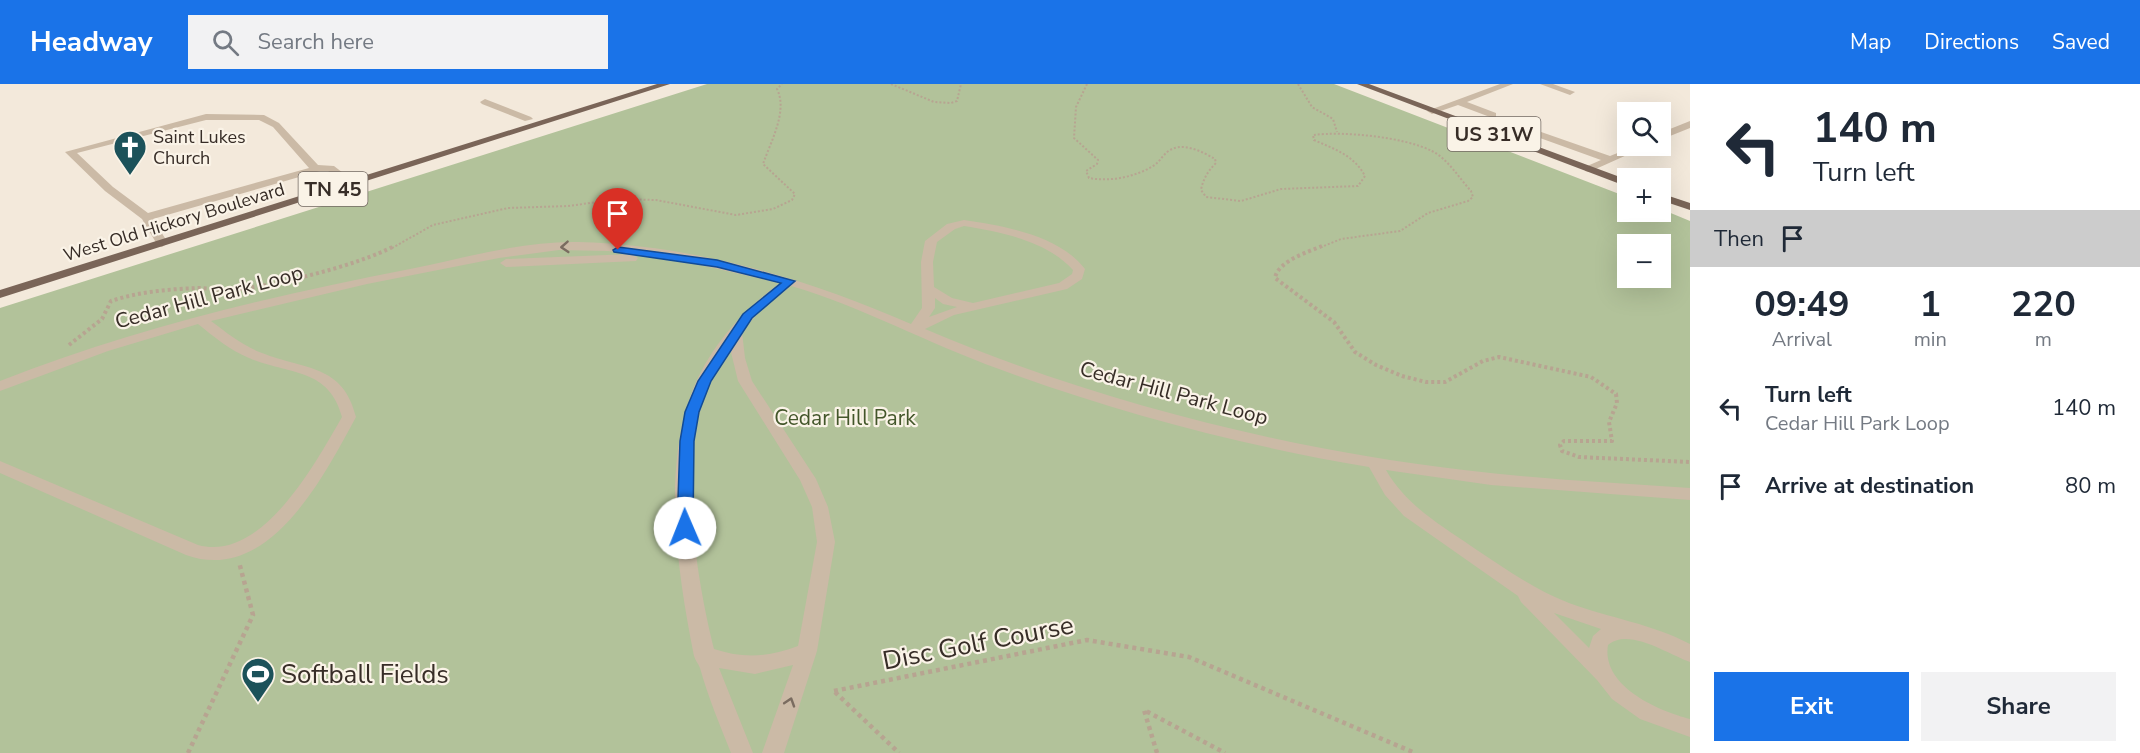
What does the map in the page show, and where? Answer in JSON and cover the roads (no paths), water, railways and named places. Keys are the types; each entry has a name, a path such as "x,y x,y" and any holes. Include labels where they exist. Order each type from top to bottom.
{"main road":[{"name":"West Old Hickory Boulevard","path":"347,180 640,84"},
{"name":"West Old Hickory Boulevard","path":"0,283 160,238 666,84"},
{"name":"US 31W","path":"1361,84 1617,180"},
{"path":"1671,200 1690,207"},
{"name":"West Old Hickory Boulevard","path":"0,294 160,238"}],"street":[{"path":"1432,111 1509,84"},
{"path":"1544,84 1570,92"},
{"path":"485,102 528,119"},
{"path":"1458,102 1493,115"},
{"path":"160,238 146,217 109,189 70,152 206,117 261,117 276,125 316,169"},
{"path":"1671,132 1690,124"},
{"path":"1521,128 1610,160"},
{"path":"1589,169 1619,156"},
{"path":"146,217 316,169 330,168 347,180"},
{"path":"964,223 989,227 1047,247 1075,263 1079,269 1078,276 1063,286 950,312 913,330 929,308 927,288 931,241 951,226 964,223"},
{"name":"Cedar Hill Park Loop","path":"0,386 106,346 200,319 320,290 434,268 664,256 717,264 790,281 988,360 1087,392 1223,429 1374,462 1462,476 1690,494"},
{"path":"742,753 727,721 703,654 689,582 684,510 687,441 692,412 704,381 747,316 790,281"},
{"path":"927,288 948,301 974,306"},
{"path":"0,467 179,545 206,554 236,550 269,530 290,510 318,472 349,417 342,395 322,376 279,366 253,355 226,339 200,319"},
{"path":"736,333 738,358 745,381 808,479 820,507 826,542 807,651 773,753"},
{"path":"1374,462 1384,483 1406,510 1534,596 1564,609 1666,640 1690,654"},
{"path":"1510,581 1610,682 1644,711 1666,722 1690,728"},
{"path":"1610,682 1600,667 1596,653 1600,642 1610,634 1625,631 1644,633"},
{"path":"703,654 734,665 763,665 807,651"}],"place":[{"name":"Saint Lukes Church","path":"130,176"},
{"name":"Softball Fields","path":"258,703"}],"park label":[{"name":"Cedar Hill Park","path":"845,418"}]}
